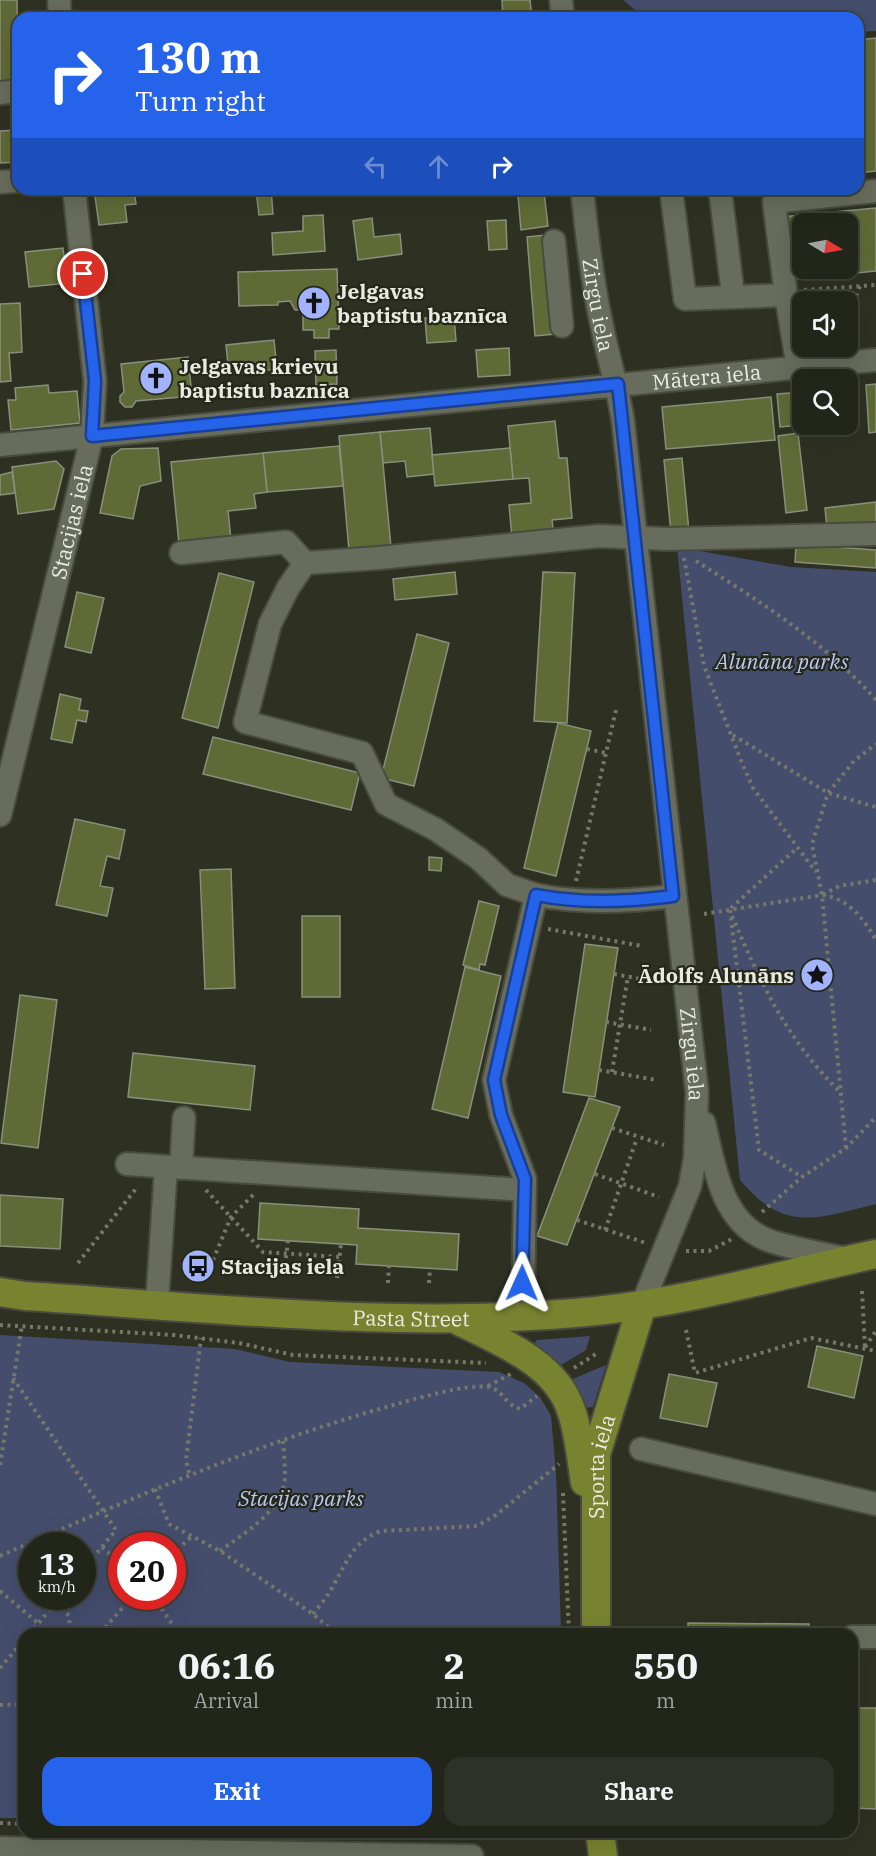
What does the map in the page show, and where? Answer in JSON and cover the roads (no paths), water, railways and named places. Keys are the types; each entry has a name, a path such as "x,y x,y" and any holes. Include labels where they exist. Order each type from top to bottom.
{"main road":[{"name":"Pasta Street","path":"4,1294 454,1319 523,1316 642,1305 863,1256"},
{"name":"Sporta iela","path":"596,1628 596,1454 642,1305"},
{"path":"454,1319 534,1362 562,1394 571,1409 595,1531"},
{"path":"601,1838 603,1856"}],"street":[{"name":"Stacijas iela","path":"1,805 92,436 95,381 75,195"},
{"name":"Zirgu iela","path":"583,195 589,258 602,329 618,384 673,896 697,1092 695,1158 690,1186 642,1305"},
{"path":"672,195 685,299 733,295 786,296"},
{"path":"721,195 733,295"},
{"path":"798,368 774,202 834,195"},
{"path":"562,326 555,250 589,258"},
{"name":"Mātera iela","path":"0,445 876,360"},
{"path":"306,563 599,536 635,539 876,534"},
{"path":"181,552 286,542 306,563"},
{"path":"306,563 288,588 270,624 245,722 362,753 386,804 478,858 507,885 536,895 571,902 637,901 673,896"},
{"path":"523,1316 525,1179 501,1115 494,1080 536,895"},
{"path":"697,1092 720,1185 729,1207 747,1227 763,1239 863,1256"},
{"path":"157,1304 172,1167 184,1118"},
{"path":"127,1164 524,1190"},
{"path":"641,1449 876,1504"},
{"path":"858,1637 876,1637"},
{"path":"0,1848 472,1856"}],"place":[{"name":"Jelgavas baptistu baznīca","path":"314,303"},
{"name":"Jelgavas krievu baptistu baznīca","path":"156,378"},
{"name":"Ādolfs Alunāns","path":"817,975"},
{"name":"Stacijas iela","path":"198,1266"}],"park label":[{"name":"Alunāna parks","path":"782,661"},
{"name":"Stacijas parks","path":"301,1498"}]}
